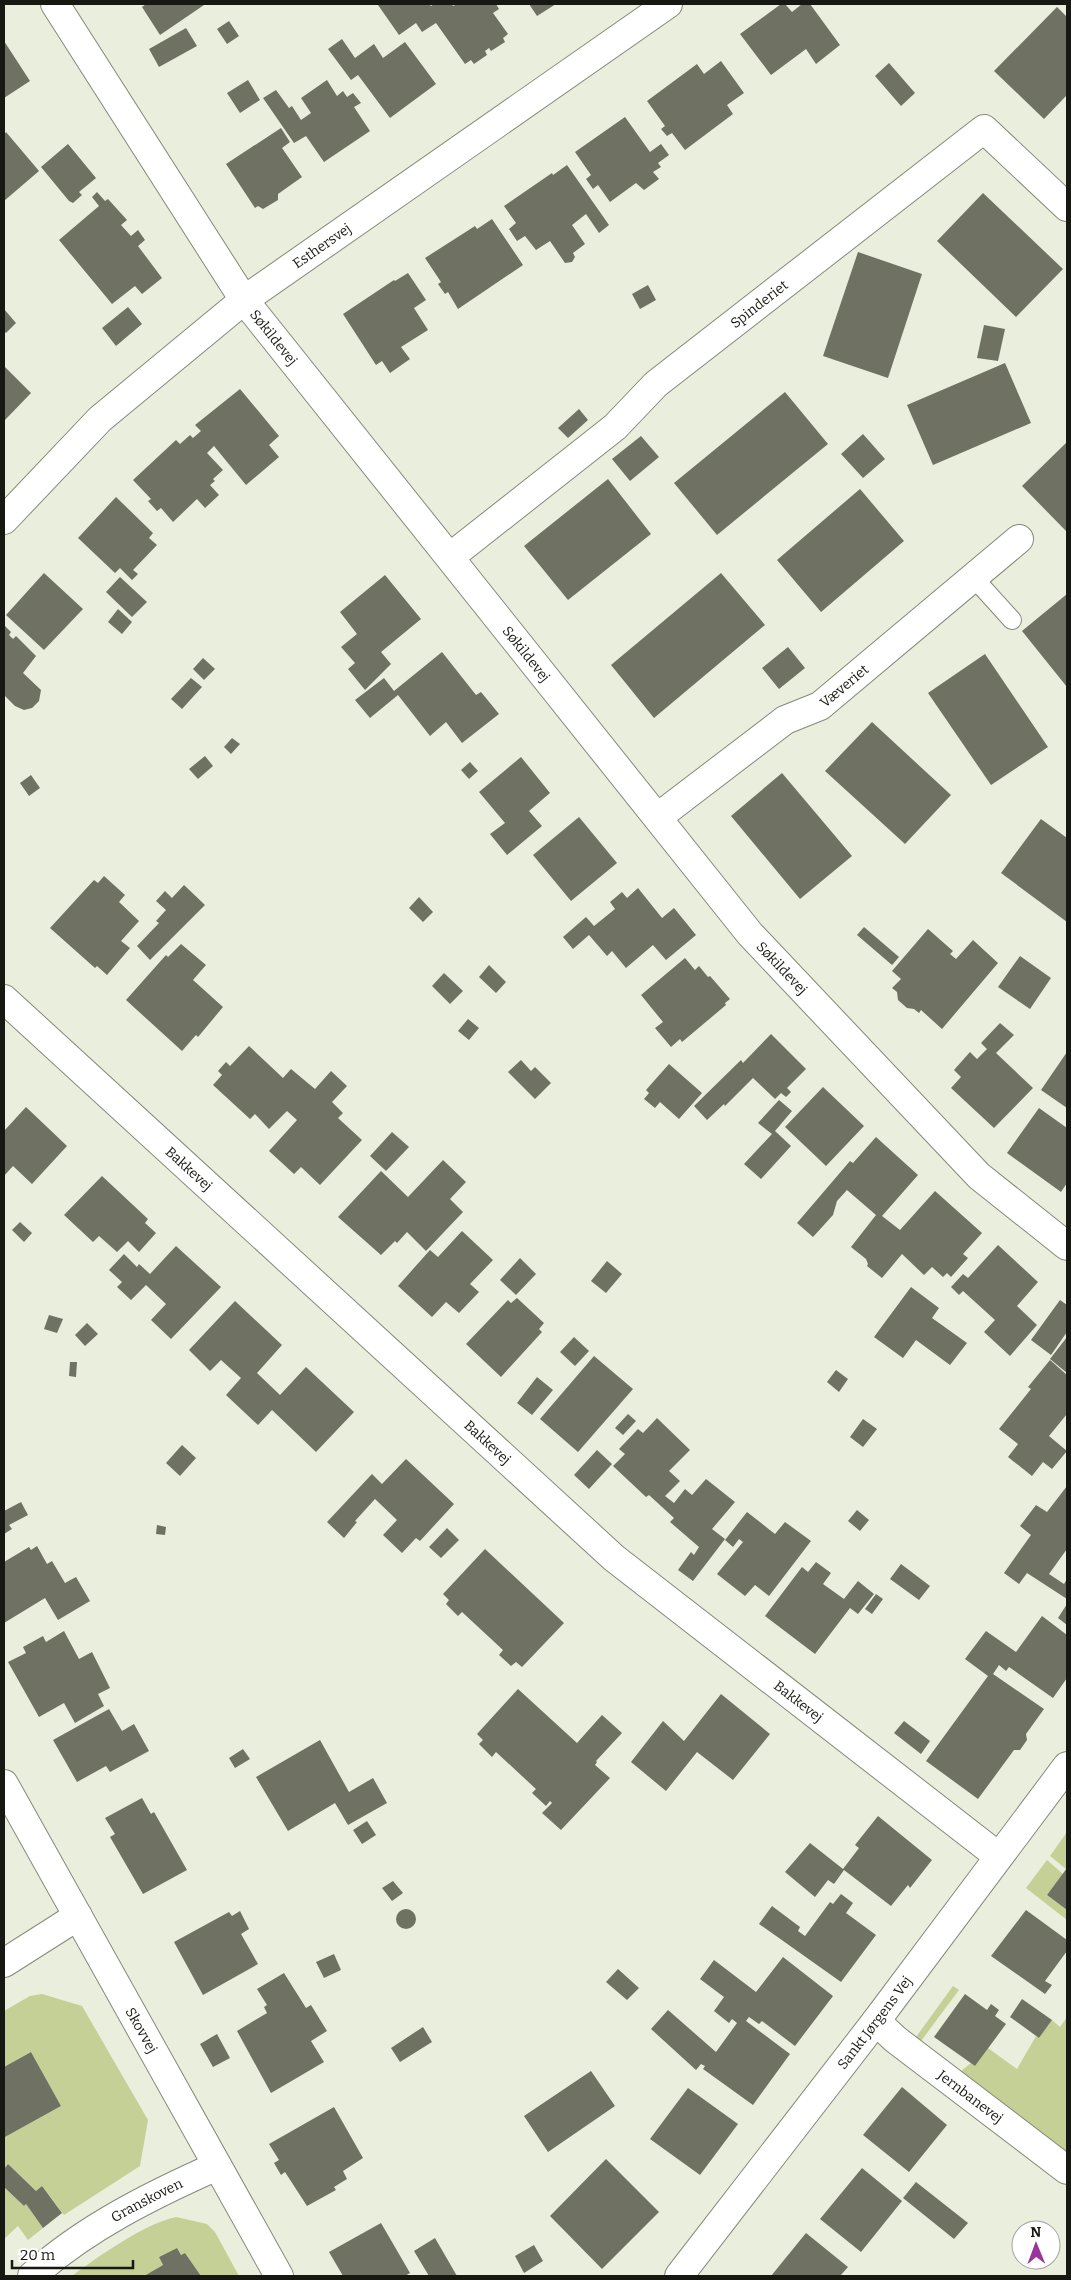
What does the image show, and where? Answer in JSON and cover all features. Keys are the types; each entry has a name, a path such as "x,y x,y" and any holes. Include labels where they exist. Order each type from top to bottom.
{"street":[{"name":"Søkildevej","path":"56,4 244,300 750,934 979,1176 1067,1246"},
{"name":"Esthersvej","path":"4,520 100,419 244,300 668,4"},
{"name":"Spinderiet","path":"450,557 614,426 656,384 984,129 1067,207"},
{"name":"Væveriet","path":"658,817 785,720 820,706 1019,539"},
{"name":"Bakkevej","path":"4,999 614,1558 998,1856"},
{"name":"Sankt Jørgens Vej","path":"679,2276 876,2022 1067,1766"},
{"name":"Skovvej","path":"4,1784 279,2276"},
{"path":"4,1963 78,1916"},
{"name":"Jernbanevej","path":"876,2022 895,2039 1067,2170"},
{"name":"Granskoven","path":"32,2276 76,2241 112,2219 162,2190 217,2166"}],"lane":[{"path":"974,578 1012,620"}],"green space":[{"path":"1067,1832 1067,1868 1066,1869 1050,1856"},
{"path":"1047,1860 1063,1874 1047,1895 1067,1910 1067,1920 1026,1888"},
{"path":"953,1986 959,1990 921,2041 916,2037"},
{"path":"42,1994 82,2006 148,2120 140,2166 64,2215 42,2186 36,2191 8,2164 4,2169 4,2134 5,2137 61,2106 31,2052 4,2067 4,2011 30,1996"},
{"path":"1067,2017 1067,2152 960,2072 971,2063 975,2066 988,2048 1017,2069 1036,2036 1039,2038 1052,2020 1060,2027"},
{"path":"4,2187 24,2206 26,2204 43,2228 28,2240 18,2226 4,2239"},
{"path":"176,2217 207,2224 215,2232 239,2276 201,2276 185,2253 181,2255 177,2248 159,2257 163,2265 144,2276 72,2276 108,2250 136,2233"}],"building":[{"path":"146,4 204,5 160,35 142,7"},
{"path":"429,4 431,6 434,4 452,4 453,6 457,4 496,4 499,9 493,13 508,34 503,38 505,42 491,51 489,48 485,51 487,55 474,64 471,60 465,64 436,23 422,32 416,23 399,35 378,5"},
{"path":"529,4 556,4 537,16"},
{"path":"781,4 785,4 792,12 802,4 810,4 840,45 816,64 806,49 771,75 740,34"},
{"path":"1057,7 1067,17 1067,95 1044,119 994,71"},
{"path":"229,21 239,36 227,44 217,29"},
{"path":"186,28 197,46 159,67 149,49"},
{"path":"342,39 355,58 374,44 383,58 405,42 436,84 390,118 358,75 351,80 328,49"},
{"path":"4,41 30,81 4,98"},
{"path":"721,61 744,93 727,105 733,114 685,150 672,133 667,136 661,129 665,126 647,101 697,64 704,74"},
{"path":"889,63 915,93 901,106 875,76"},
{"path":"248,80 260,100 240,113 227,93"},
{"path":"327,80 337,96 343,91 347,97 353,93 361,103 354,107 370,131 324,162 306,136 294,143 263,98 276,90 289,108 292,106 301,120 311,113 301,98"},
{"path":"625,117 650,152 661,144 669,155 658,163 661,167 653,172 659,179 644,190 636,183 610,202 598,185 593,189 586,179 591,175 575,152"},
{"path":"281,128 290,142 282,148 302,177 278,194 278,200 263,209 258,206 255,208 226,164"},
{"path":"6,132 39,171 4,201 4,135"},
{"path":"68,144 96,178 79,192 82,195 73,203 69,201 41,167"},
{"path":"567,165 609,225 599,233 586,214 572,225 585,244 573,253 575,257 572,262 565,263 550,241 536,250 525,236 517,241 509,229 516,223 504,206"},
{"path":"97,192 105,201 108,199 127,220 121,225 131,236 138,230 145,240 138,246 162,278 142,294 135,286 112,304 59,240 99,206 92,197"},
{"path":"983,193 1063,269 1016,317 937,241"},
{"path":"492,219 523,265 458,309 448,292 445,294 438,284 441,282 425,258 475,226 477,229"},
{"path":"858,252 922,274 888,378 823,356"},
{"path":"408,273 426,300 414,308 428,330 401,347 410,359 390,373 382,361 376,365 343,314 394,280"},
{"path":"648,285 656,300 640,309 632,294"},
{"path":"128,307 142,324 116,346 102,328"},
{"path":"4,309 16,323 6,333 4,331"},
{"path":"984,325 1005,329 998,361 977,358"},
{"path":"1005,363 1031,423 933,465 907,405"},
{"path":"4,366 31,393 4,421"},
{"path":"240,389 279,436 269,445 279,457 246,485 214,446 207,453 223,470 213,479 215,481 210,485 219,495 205,508 197,499 173,522 161,508 157,511 148,501 151,499 133,480 176,440 180,444 190,435 193,438 201,431 195,425"},
{"path":"785,392 828,444 717,535 674,483"},
{"path":"579,409 588,420 568,438 558,428"},
{"path":"863,434 885,459 863,478 841,454"},
{"path":"641,436 659,457 630,481 612,459"},
{"path":"1067,442 1067,532 1022,486"},
{"path":"608,479 651,534 568,600 524,546"},
{"path":"860,489 904,541 821,612 777,560"},
{"path":"116,497 153,533 149,538 157,545 133,570 138,574 132,580 120,568 115,573 78,538"},
{"path":"44,573 83,609 44,650 6,615"},
{"path":"721,573 765,625 654,718 611,665"},
{"path":"385,575 421,619 381,652 391,664 365,690 348,669 355,663 341,647 357,634 340,612"},
{"path":"120,577 147,602 132,617 106,592"},
{"path":"1067,594 1067,687 1022,631"},
{"path":"118,609 132,622 122,634 108,622"},
{"path":"4,625 11,632 9,635 13,639 16,636 36,656 23,673 41,690 39,701 32,708 24,710 15,706 4,695"},
{"path":"788,647 805,668 779,689 762,668"},
{"path":"442,652 476,695 481,692 499,714 462,743 446,722 430,736 398,695 370,718 355,700 384,678 394,691"},
{"path":"985,654 1048,747 991,785 928,693"},
{"path":"203,658 215,669 204,680 193,669"},
{"path":"191,678 202,687 182,709 171,699"},
{"path":"872,722 951,795 905,844 825,771"},
{"path":"232,738 240,744 231,754 224,747"},
{"path":"205,756 213,766 198,779 189,769"},
{"path":"521,757 550,793 529,811 542,826 507,855 490,834 505,823 479,792"},
{"path":"470,762 478,771 469,779 461,770"},
{"path":"782,773 852,856 800,899 731,816"},
{"path":"31,775 40,788 29,796 20,783"},
{"path":"579,817 617,863 571,901 533,855"},
{"path":"1041,819 1067,838 1067,922 1001,873"},
{"path":"104,876 125,895 119,902 139,921 121,941 130,948 107,975 97,966 95,968 50,928 94,880 98,883"},
{"path":"184,885 205,905 150,960 137,946 159,923 156,921 166,910 156,901 165,891 172,898"},
{"path":"638,888 662,918 674,908 696,935 666,960 653,945 626,968 612,951 607,956 589,935 573,949 563,937 586,917 594,926 615,909 610,902 622,892 627,898"},
{"path":"419,897 433,912 423,922 409,908"},
{"path":"864,927 899,957 892,965 857,935"},
{"path":"928,929 953,951 950,954 956,959 973,940 998,963 942,1029 921,1010 919,1013 914,1009 907,1008 898,1000 897,992 892,988 901,979 892,971"},
{"path":"181,944 206,965 193,980 223,1007 198,1037 196,1035 182,1051 126,1000 166,955 168,957"},
{"path":"1020,956 1051,978 1030,1009 998,987"},
{"path":"685,958 695,970 699,966 708,977 710,976 730,999 725,1003 726,1005 682,1042 680,1039 671,1047 655,1028 663,1022 641,995"},
{"path":"489,965 506,982 496,993 479,977"},
{"path":"444,973 463,991 450,1004 432,986"},
{"path":"468,1019 479,1028 469,1040 458,1031"},
{"path":"1000,1023 1014,1035 996,1053 1033,1088 994,1128 951,1088 961,1077 954,1070 970,1052 977,1059 987,1049 981,1043"},
{"path":"771,1034 806,1069 787,1088 791,1092 786,1097 781,1093 775,1099 753,1078 725,1106 724,1104 707,1120 694,1106 741,1060 743,1063"},
{"path":"249,1046 283,1078 291,1069 315,1089 331,1071 347,1086 332,1102 343,1113 338,1118 362,1140 320,1185 301,1167 294,1174 269,1151 297,1120 287,1111 269,1129 255,1114 250,1119 213,1085 222,1075 218,1071 226,1062 230,1066"},
{"path":"1067,1052 1067,1108 1041,1090"},
{"path":"521,1060 531,1071 535,1067 551,1083 535,1099 508,1072"},
{"path":"669,1064 702,1093 679,1119 660,1102 655,1108 644,1099 649,1093 646,1090"},
{"path":"823,1087 864,1126 826,1166 785,1127"},
{"path":"779,1100 792,1111 775,1131 791,1146 761,1179 744,1164 772,1134 758,1123"},
{"path":"26,1107 67,1146 32,1184 13,1166 4,1176 4,1131"},
{"path":"1039,1108 1067,1128 1067,1183 1061,1192 1007,1153"},
{"path":"392,1132 409,1147 386,1171 370,1156"},
{"path":"876,1137 918,1175 882,1216 900,1230 935,1191 982,1233 963,1254 968,1258 951,1277 947,1273 943,1277 932,1267 924,1275 902,1254 882,1278 867,1266 866,1259 851,1247 876,1215 847,1190 837,1201 833,1215 813,1237 797,1223 850,1161 853,1163"},
{"path":"443,1160 466,1182 450,1199 463,1212 426,1251 407,1232 397,1243 395,1241 381,1255 338,1217 381,1171 408,1197"},
{"path":"102,1176 148,1219 145,1223 156,1233 139,1252 128,1241 117,1252 99,1236 93,1242 64,1215"},
{"path":"20,1222 32,1233 24,1242 12,1230"},
{"path":"462,1231 493,1260 470,1284 479,1292 459,1313 446,1302 432,1317 398,1286 430,1250 438,1257"},
{"path":"998,1245 1038,1282 1017,1306 1037,1325 1010,1356 984,1332 995,1320 963,1291 959,1295 951,1287 963,1274 968,1278"},
{"path":"176,1246 221,1287 171,1339 151,1320 166,1304 146,1285 131,1300 117,1287 122,1282 109,1270 124,1254 137,1267 139,1264 150,1274"},
{"path":"520,1258 536,1274 516,1295 500,1280"},
{"path":"607,1261 622,1274 606,1293 591,1281"},
{"path":"911,1287 939,1308 932,1318 967,1343 950,1365 916,1340 903,1358 874,1337"},
{"path":"517,1298 544,1323 539,1329 542,1332 501,1377 466,1344 508,1300 511,1303"},
{"path":"1060,1300 1067,1305 1067,1332 1051,1355 1031,1340"},
{"path":"235,1301 282,1345 257,1373 280,1395 306,1367 354,1412 316,1452 272,1410 258,1425 226,1395 241,1378 221,1360 210,1371 189,1350"},
{"path":"49,1315 63,1319 57,1333 44,1329"},
{"path":"87,1323 98,1334 85,1346 75,1335"},
{"path":"574,1337 589,1351 575,1366 560,1352"},
{"path":"1067,1337 1067,1373 1050,1359"},
{"path":"594,1356 633,1389 578,1452 540,1419"},
{"path":"1050,1360 1067,1375 1067,1414 1049,1436 1067,1451 1052,1469 1043,1462 1032,1476 1008,1457 1018,1444 999,1429 1031,1389 1028,1387"},
{"path":"70,1362 77,1362 76,1377 69,1376"},
{"path":"836,1370 848,1379 839,1392 827,1382"},
{"path":"537,1377 553,1390 532,1415 517,1403"},
{"path":"628,1414 636,1421 623,1435 615,1428"},
{"path":"657,1418 690,1450 669,1471 680,1481 665,1496 674,1503 685,1489 692,1495 706,1479 735,1502 712,1529 725,1539 693,1581 678,1570 691,1552 694,1555 699,1547 670,1522 674,1518 649,1495 646,1497 613,1466 625,1454 619,1449 638,1429 643,1433"},
{"path":"863,1419 877,1429 863,1447 850,1437"},
{"path":"182,1445 196,1458 180,1476 166,1463"},
{"path":"597,1450 612,1464 589,1489 574,1475"},
{"path":"406,1459 454,1504 420,1541 416,1538 402,1553 383,1535 397,1520 375,1499 355,1521 357,1522 344,1538 327,1522 372,1474 382,1484"},
{"path":"1067,1486 1067,1549 1049,1574 1064,1584 1067,1579 1067,1599 1027,1573 1019,1584 1004,1573 1031,1535 1020,1526 1036,1505 1047,1512"},
{"path":"21,1502 28,1515 9,1525 12,1529 4,1534 4,1511"},
{"path":"857,1510 869,1520 860,1531 848,1521"},
{"path":"747,1512 775,1534 785,1522 811,1541 769,1596 755,1585 745,1596 717,1574 743,1542 739,1539 733,1547 725,1540"},
{"path":"157,1525 166,1527 165,1535 156,1534"},
{"path":"447,1528 459,1540 441,1558 429,1547"},
{"path":"37,1546 47,1564 52,1561 65,1583 76,1577 90,1601 58,1620 45,1598 4,1623 4,1562 29,1547 31,1550"},
{"path":"485,1549 564,1623 522,1667 516,1662 511,1666 499,1655 503,1650 462,1612 458,1616 446,1604 449,1600 443,1594"},
{"path":"816,1562 831,1573 823,1584 844,1599 858,1581 874,1594 858,1614 850,1608 815,1654 765,1616 802,1567 808,1572"},
{"path":"901,1564 930,1586 919,1600 890,1579"},
{"path":"876,1594 883,1599 872,1614 865,1609"},
{"path":"1067,1604 1067,1625 1058,1618"},
{"path":"1042,1616 1067,1635 1067,1678 1053,1698 1009,1667 1006,1671 999,1665 993,1674 1044,1709 1026,1734 1027,1740 1020,1750 1014,1750 978,1799 926,1761 988,1676 965,1659 986,1631 1016,1652"},
{"path":"64,1631 79,1659 92,1652 110,1688 98,1694 104,1706 75,1723 64,1703 39,1717 8,1662 26,1653 23,1647 43,1636 46,1642"},
{"path":"518,1689 577,1743 602,1715 622,1733 596,1761 595,1765 610,1778 561,1830 542,1813 552,1803 550,1801 546,1806 532,1793 536,1789 496,1752 492,1757 479,1744 483,1740 477,1734"},
{"path":"721,1694 770,1734 733,1780 697,1752 666,1791 631,1762 663,1721 684,1741"},
{"path":"109,1709 122,1731 134,1724 149,1751 110,1772 106,1766 77,1782 53,1740"},
{"path":"904,1721 930,1741 921,1754 894,1733"},
{"path":"320,1740 349,1792 373,1778 387,1803 348,1825 335,1803 288,1831 256,1777"},
{"path":"243,1749 250,1759 235,1768 229,1758"},
{"path":"142,1798 151,1814 154,1812 187,1870 143,1894 110,1837 115,1834 105,1818"},
{"path":"878,1816 932,1860 910,1888 908,1885 891,1906 844,1870 834,1884 828,1880 815,1897 785,1872 810,1843 843,1869 859,1848 855,1845"},
{"path":"367,1821 376,1835 362,1844 353,1830"},
{"path":"1067,1868 1067,1910 1047,1895"},
{"path":"393,1881 403,1893 392,1901 382,1888"},
{"path":"841,1894 853,1903 846,1913 876,1935 841,1982 759,1924 772,1906 800,1927 798,1931 805,1936 830,1902 833,1904"},
{"path":"406,1909 413,1912 416,1919 413,1926 406,1929 399,1926 396,1919 399,1912"},
{"path":"1026,1910 1067,1940 1067,1951 1045,1981 1052,1985 1045,1994 991,1956"},
{"path":"240,1911 249,1929 241,1934 258,1964 203,1995 174,1942 229,1912 232,1916"},
{"path":"334,1954 341,1970 324,1978 316,1962"},
{"path":"783,1957 833,1996 795,2046 762,2021 759,2024 749,2017 746,2021 790,2054 753,2105 703,2069 705,2066 701,2064 696,2070 651,2029 668,2010 716,2052 737,2023 732,2019 729,2023 714,2011 724,1997 700,1979 714,1960 756,1992"},
{"path":"618,1969 639,1988 627,2000 606,1982"},
{"path":"284,1973 306,2008 311,2005 327,2031 311,2041 324,2062 271,2093 237,2031 267,2013 264,2007 267,2005 257,1989"},
{"path":"965,1994 987,2010 991,2004 999,2010 995,2016 1006,2024 975,2066 934,2037"},
{"path":"1022,1999 1052,2020 1039,2038 1010,2017"},
{"path":"423,2027 432,2042 400,2062 391,2048"},
{"path":"217,2034 230,2058 213,2067 200,2044"},
{"path":"31,2052 61,2106 5,2137 4,2067"},
{"path":"591,2071 615,2106 548,2152 524,2116"},
{"path":"902,2087 947,2125 909,2172 863,2135"},
{"path":"688,2088 738,2124 700,2175 650,2139"},
{"path":"334,2107 363,2158 343,2171 347,2179 334,2187 336,2190 307,2206 285,2172 281,2175 274,2163 279,2160 269,2144"},
{"path":"606,2159 659,2212 602,2269 550,2216"},
{"path":"8,2164 36,2191 42,2186 62,2213 43,2228 26,2204 24,2206 4,2187 4,2169"},
{"path":"862,2168 902,2201 861,2252 820,2219"},
{"path":"916,2182 968,2223 954,2239 903,2198"},
{"path":"381,2223 410,2273 405,2276 343,2276 329,2252"},
{"path":"806,2233 848,2267 840,2276 771,2276"},
{"path":"435,2238 457,2276 429,2276 414,2251"},
{"path":"534,2245 543,2261 524,2273 515,2256"},
{"path":"177,2248 181,2255 185,2253 201,2276 144,2276 163,2265 159,2257"}]}
